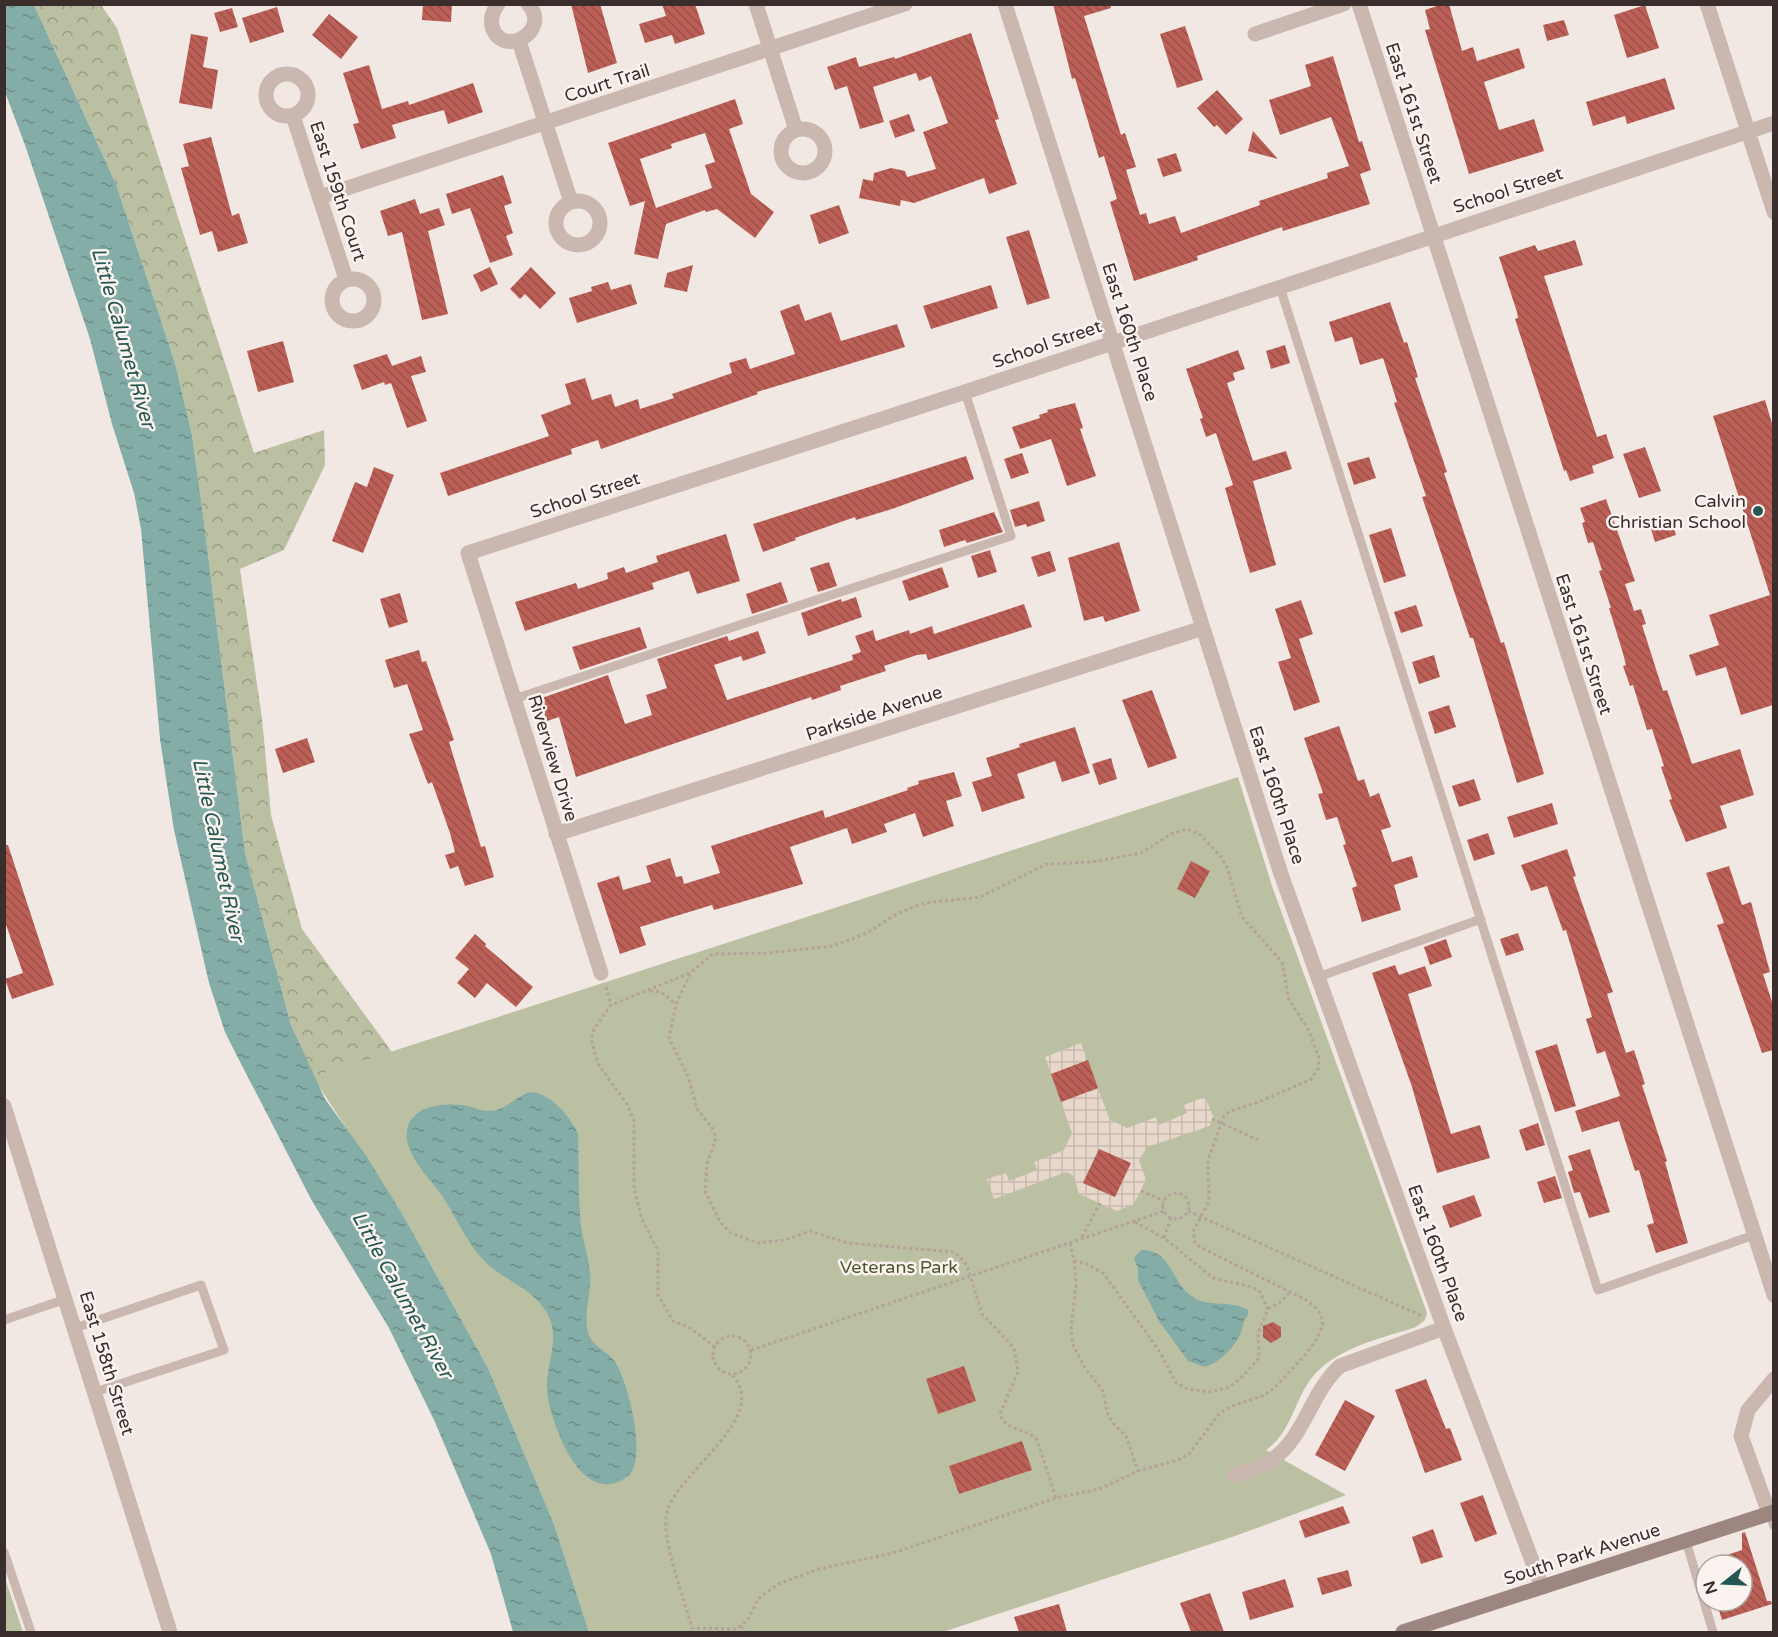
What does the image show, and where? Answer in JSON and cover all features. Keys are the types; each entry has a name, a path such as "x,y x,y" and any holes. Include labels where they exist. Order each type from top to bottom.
{"street":[{"path":"498,4 492,15 494,30 504,40 519,41 525,38 534,27 534,14 528,4"},
{"path":"756,4 796,130"},
{"name":"Court Trail","path":"320,197 905,4"},
{"name":"East 160th Place","path":"1005,4 1281,874 1444,1328 1542,1587"},
{"path":"1255,34 1344,4"},
{"name":"East 161st Street","path":"1359,4 1773,1295"},
{"path":"1707,4 1773,212"},
{"path":"519,41 571,202"},
{"name":"East 159th Court","path":"293,116 346,279"},
{"name":"School Street","path":"468,553 965,392 1773,123"},
{"name":"Riverview Drive","path":"468,553 602,973"},
{"name":"Parkside Avenue","path":"556,834 1203,628"},
{"name":"East 158th Street","path":"4,1106 170,1632"},
{"path":"1234,1475 1259,1467 1284,1449 1319,1391 1340,1366 1444,1328"},
{"path":"1772,1517 1741,1436 1748,1410 1773,1379"},
{"name":"South Park Avenue","path":"1403,1632 1686,1541 1772,1517"}],"lane":[{"path":"1280,287 1598,1290 1754,1235"},
{"path":"514,699 1011,536 965,392"},
{"path":"1318,976 1481,919"},
{"path":"75,1328 201,1285 224,1350 95,1392"},
{"path":"4,1320 66,1299"},
{"path":"1686,1541 1713,1632"},
{"path":"4,1552 31,1632"}],"path":[{"path":"715,1347 690,1328 673,1321 662,1305 656,1284 658,1251 642,1219 633,1190 634,1120 627,1104 598,1064 593,1052 591,1039 594,1029 606,1010 618,1001 690,973 713,954 833,946 853,940 895,915 925,903 992,893 1047,864 1092,862 1142,853 1172,834 1188,829 1202,836 1227,867 1242,917 1282,962 1289,1000 1309,1031 1319,1058 1318,1069 1310,1080 1257,1103 1230,1111 1222,1123 1208,1160 1206,1169 1210,1192 1193,1232 1195,1243 1200,1247 1308,1300 1317,1310 1323,1326 1317,1338 1274,1388 1265,1395 1232,1406 1219,1414 1189,1454 1138,1471 1099,1489 1056,1498 893,1553 819,1569 778,1584 758,1599 748,1620 741,1626 727,1630 693,1630 668,1542 667,1511 741,1412 742,1387 732,1375"},
{"path":"690,973 676,1004 669,1038 671,1047 688,1076 697,1109 713,1129 716,1138 707,1164 705,1191 710,1207 731,1233 746,1240 771,1243 810,1231 848,1243 945,1250 962,1257 972,1276 982,1314 1008,1339 1017,1360 1018,1372 1000,1414 1001,1419 1010,1427 1031,1433 1036,1440 1056,1498"},
{"path":"648,991 661,992 676,1004"},
{"path":"1212,1119 1258,1140"},
{"path":"1141,1191 1164,1201"},
{"path":"1171,1218 1164,1210 1164,1201 1168,1196 1179,1193 1186,1198 1188,1211"},
{"path":"1081,1239 1100,1203"},
{"path":"751,1350 1164,1210"},
{"path":"1188,1211 1423,1317"},
{"path":"1171,1218 1181,1217 1188,1211"},
{"path":"1164,1238 1171,1218"},
{"path":"1133,1221 1164,1238 1213,1278 1252,1287 1260,1292 1268,1309"},
{"path":"1070,1242 1076,1286 1071,1329 1073,1345 1085,1368 1103,1391 1107,1412 1112,1422 1126,1436 1138,1471"},
{"path":"1074,1261 1087,1264 1104,1274 1160,1352 1176,1383 1196,1392 1229,1387 1251,1368 1259,1358 1258,1333 1268,1309 1282,1301 1290,1292"},
{"path":"737,1336 748,1344 751,1350 748,1367 732,1375 726,1374 716,1366 713,1353 715,1347 724,1338 737,1336"},
{"path":"741,1626 745,1632"}],"green space":[{"path":"34,5 101,5 117,28 254,453 324,430 325,465 284,550 240,569 262,718 271,815 302,929 392,1052 313,1077 291,1025 245,853 192,435 175,363 116,184"},
{"name":"Veterans Park","path":"1238,777 1272,886 1427,1313 1425,1320 1416,1327 1354,1348 1326,1364 1305,1388 1280,1437 1266,1450 1346,1495 1238,1535 943,1632 589,1632 554,1524 488,1368 407,1222 313,1077"},
{"path":"5,1578 23,1632 5,1632"}],"shaded area":[{"path":"1081,1043 1087,1060 1079,1063 1089,1092 1098,1089 1110,1120 1127,1128 1156,1117 1159,1125 1187,1113 1184,1105 1205,1097 1213,1116 1210,1126 1147,1147 1139,1161 1146,1179 1134,1204 1117,1211 1079,1194 1074,1176 1066,1172 994,1199 987,1179 1006,1173 1009,1181 1037,1170 1034,1162 1064,1150 1072,1133 1061,1102 1069,1099 1059,1071 1051,1074 1045,1057","holes":["1099,1149 1130,1163 1115,1197 1083,1182"]}],"water":[{"name":"Little Calumet River","path":"5,4 34,5 116,184 175,363 192,435 245,853 291,1025 325,1099 367,1157 407,1222 488,1368 554,1524 589,1632 513,1632 491,1554 434,1420 389,1328 312,1201 225,1032 209,983 174,830 160,739 141,529 134,493 112,424 90,339 5,92"},
{"path":"530,1092 545,1096 559,1107 578,1134 581,1226 590,1273 587,1328 591,1339 612,1358 620,1371 630,1402 636,1438 634,1468 628,1476 612,1484 597,1483 584,1475 573,1462 557,1428 551,1412 547,1387 553,1334 547,1313 536,1298 492,1268 477,1252 443,1197 413,1157 407,1139 410,1122 415,1115 429,1107 455,1104 492,1111"},
{"path":"1141,1250 1151,1251 1165,1260 1184,1289 1197,1299 1204,1302 1234,1305 1248,1310 1239,1337 1220,1359 1205,1367 1188,1361 1159,1321 1138,1280 1138,1269 1134,1258"}],"building":[{"path":"423,4 452,4 451,22 422,20"},
{"path":"571,4 600,4 617,63 588,73"},
{"path":"662,4 695,4 705,34 675,44 672,35 645,43 639,24 666,16"},
{"path":"1053,4 1110,4 1111,8 1084,16 1121,135 1125,133 1136,167 1126,170 1140,215 1146,213 1149,224 1175,216 1181,233 1260,205 1259,201 1328,178 1327,173 1349,166 1331,117 1280,135 1269,100 1311,86 1305,65 1333,56 1359,142 1362,141 1371,170 1360,174 1370,204 1283,231 1282,227 1197,256 1198,260 1134,281 1110,202 1117,199 1104,156 1099,158 1075,78 1072,79"},
{"path":"1449,4 1462,51 1473,47 1477,61 1519,48 1525,68 1484,82 1499,130 1534,119 1544,151 1469,174 1425,30 1430,29 1425,10"},
{"path":"1645,5 1659,48 1627,58 1614,15"},
{"path":"277,7 284,32 250,43 242,18"},
{"path":"232,8 238,27 220,32 214,13"},
{"path":"329,14 358,37 341,59 312,35"},
{"path":"1564,20 1569,35 1547,41 1543,25"},
{"path":"1185,26 1203,80 1177,88 1160,34"},
{"path":"971,33 999,119 995,120 1017,184 989,194 984,178 914,203 901,200 900,206 859,198 863,179 873,181 874,173 891,168 905,171 907,177 936,169 923,132 948,123 931,76 919,81 916,73 873,87 884,122 860,129 847,86 835,90 827,67 856,57 859,67 894,57 895,59"},
{"path":"191,34 208,37 203,67 218,70 212,109 179,103"},
{"path":"369,65 382,109 408,101 409,105 473,83 483,112 448,124 444,110 392,125 396,138 361,149 353,124 359,123 343,73"},
{"path":"1665,78 1675,109 1627,124 1625,116 1593,126 1586,102"},
{"path":"1217,90 1243,119 1226,135 1217,125 1214,127 1197,108"},
{"path":"735,99 743,124 729,129 751,194 774,212 755,238 717,209 706,212 705,210 666,224 658,259 634,254 645,201 630,206 608,143","holes":["705,133 715,162 705,165 712,188 656,208 640,159 672,148 671,144"]},
{"path":"909,114 915,131 895,138 889,121"},
{"path":"1253,131 1278,159 1248,151"},
{"path":"211,137 232,216 239,213 248,243 218,252 212,231 200,235 181,168 189,166 183,144"},
{"path":"1176,153 1182,171 1163,177 1157,159"},
{"path":"503,175 512,203 504,206 513,233 506,236 513,255 490,263 470,208 452,214 446,194"},
{"path":"415,199 420,214 439,208 445,225 428,231 448,314 422,320 402,232 388,236 380,211"},
{"path":"839,205 849,233 819,244 810,215"},
{"path":"1029,230 1050,298 1027,305 1006,237"},
{"path":"1575,240 1583,265 1544,276 1597,437 1606,434 1614,458 1592,466 1594,473 1570,481 1566,470 1564,471 1515,319 1518,318 1517,312 1499,257 1535,245 1538,251"},
{"path":"693,265 687,292 664,287 667,273"},
{"path":"490,267 498,284 481,292 473,275"},
{"path":"531,267 556,293 540,309 525,294 520,299 510,289"},
{"path":"608,282 611,290 631,284 637,304 577,323 569,298 592,291 591,287"},
{"path":"991,285 998,308 931,329 923,306"},
{"path":"1390,302 1404,343 1407,342 1418,377 1415,378 1447,472 1444,473 1501,643 1504,642 1544,774 1517,783 1473,638 1470,638 1422,497 1426,496 1394,403 1397,402 1383,358 1360,365 1352,337 1335,342 1329,322"},
{"path":"799,304 805,321 831,312 841,341 897,324 905,347 757,392 758,394 601,449 598,440 571,449 572,454 448,496 440,473 549,436 541,415 571,404 565,384 585,378 592,400 611,394 615,407 638,399 640,409 674,398 672,394 732,373 729,363 746,358 750,369 795,354 780,311"},
{"path":"283,341 294,382 258,392 247,351"},
{"path":"1285,345 1290,363 1271,369 1266,351"},
{"path":"1238,350 1245,369 1233,373 1235,380 1227,383 1253,461 1286,451 1292,469 1253,481 1276,565 1250,573 1225,488 1233,485 1216,433 1206,437 1200,419 1203,418 1186,369"},
{"path":"387,354 392,366 421,356 426,372 411,376 427,421 407,428 391,383 385,385 384,382 362,390 353,365"},
{"name":"Calvin Christian School","path":"1765,400 1773,427 1773,705 1741,715 1726,667 1696,676 1689,655 1719,645 1709,615 1770,595 1713,416"},
{"path":"1075,403 1083,428 1080,429 1096,476 1067,486 1051,439 1020,449 1012,427 1040,418 1039,415 1048,412 1047,410"},
{"path":"1645,447 1661,491 1639,498 1623,454"},
{"path":"1022,453 1029,473 1011,479 1004,459"},
{"path":"966,456 974,479 892,509 856,520 855,517 763,552 753,524"},
{"path":"1369,457 1376,478 1354,485 1347,463"},
{"path":"374,467 394,475 363,553 332,541 355,482 367,487"},
{"path":"1606,499 1635,581 1625,584 1634,611 1641,609 1646,624 1642,625 1663,691 1667,690 1692,764 1740,749 1754,795 1720,806 1727,828 1686,842 1669,800 1672,799 1652,729 1647,730 1633,685 1630,686 1623,666 1626,665 1599,571 1602,570 1593,542 1588,543 1582,523 1585,522 1580,508"},
{"path":"1039,501 1045,521 1027,527 1026,524 1015,527 1010,510"},
{"path":"994,512 1003,532 944,547 939,530"},
{"path":"1671,519 1676,535 1655,542 1650,526"},
{"path":"1391,528 1406,576 1384,583 1369,535"},
{"path":"726,534 740,581 697,594 689,571 652,583 654,589 525,631 515,602 576,583 578,589 608,579 607,573 624,567 626,573 658,562 656,556"},
{"path":"1119,542 1140,611 1105,622 1103,616 1084,621 1068,558"},
{"path":"990,550 997,572 978,578 971,556"},
{"path":"1050,551 1056,571 1038,577 1031,557"},
{"path":"829,562 837,586 818,592 810,568"},
{"path":"942,567 949,587 909,601 902,581"},
{"path":"781,582 788,602 752,614 746,594"},
{"path":"400,593 408,622 389,628 380,599"},
{"path":"856,597 862,617 808,636 801,613 841,599 842,602"},
{"path":"1301,600 1313,634 1299,639 1320,702 1294,711 1278,662 1291,658 1275,609"},
{"path":"1024,604 1032,627 928,660 926,654 917,655 884,666 886,671 840,686 841,690 812,700 811,697 576,777 559,717 547,721 539,699 608,675 625,724 652,715 646,695 667,688 657,659 727,636 729,641 758,631 766,653 743,661 741,656 714,665 727,700 853,660 852,655 861,652 855,636 873,630 876,641 909,630 910,634 932,626 934,634"},
{"path":"1416,605 1423,626 1401,633 1394,612"},
{"path":"640,627 647,648 580,670 572,647"},
{"path":"419,650 422,662 426,661 454,740 449,742 481,847 485,846 494,877 465,886 458,866 450,869 445,855 455,852 450,833 432,782 428,784 409,734 423,730 407,684 394,688 385,660"},
{"path":"1434,655 1440,677 1419,684 1412,662"},
{"path":"1152,690 1177,758 1148,768 1122,700"},
{"path":"1449,705 1456,727 1435,734 1428,712"},
{"path":"1339,726 1358,781 1364,779 1370,797 1379,793 1391,827 1381,830 1392,862 1412,856 1418,877 1394,885 1401,910 1362,922 1352,888 1357,886 1343,845 1346,844 1337,817 1326,820 1318,794 1323,793 1304,738"},
{"path":"1075,727 1090,773 1062,782 1055,761 1017,774 1025,798 982,812 972,782 992,776 986,758 1020,747 1019,744"},
{"path":"307,738 315,762 283,773 275,749"},
{"path":"1111,758 1117,779 1099,785 1092,764"},
{"path":"954,772 962,796 946,801 954,826 923,837 915,813 884,824 887,832 852,844 847,828 790,847 803,884 714,910 712,905 640,927 646,945 620,954 597,883 619,876 623,890 651,882 646,866 670,858 676,877 682,876 684,884 720,873 711,846 823,810 825,818 908,790 907,788 919,784 918,781"},
{"path":"1474,779 1481,800 1459,807 1452,786"},
{"path":"1552,803 1558,824 1514,838 1507,817"},
{"path":"1488,833 1495,854 1474,861 1467,840"},
{"path":"4,845 8,845 54,985 12,999 5,979 23,973 4,919"},
{"path":"1567,849 1576,876 1573,877 1613,992 1607,994 1626,1053 1634,1050 1645,1084 1642,1085 1667,1161 1665,1162 1688,1243 1656,1253 1647,1225 1654,1223 1639,1170 1635,1171 1619,1121 1582,1132 1575,1111 1620,1096 1605,1051 1597,1054 1586,1019 1592,1017 1566,930 1563,931 1547,886 1531,891 1521,865"},
{"path":"1191,861 1210,871 1195,898 1177,889"},
{"path":"1729,866 1742,905 1751,902 1770,972 1763,974 1773,1005 1773,1050 1762,1053 1717,925 1724,923 1706,873"},
{"path":"1518,933 1524,950 1506,956 1500,939"},
{"path":"475,934 486,944 485,946 533,987 516,1007 487,983 475,998 457,983 469,969 455,958"},
{"path":"1446,939 1452,957 1430,965 1424,947"},
{"path":"1395,965 1399,975 1425,966 1432,986 1408,994 1451,1134 1480,1125 1490,1158 1437,1173 1412,1087 1372,973"},
{"path":"1557,1044 1576,1106 1555,1112 1535,1051"},
{"path":"1088,1060 1098,1088 1061,1102 1051,1074"},
{"path":"1538,1123 1545,1145 1526,1151 1519,1130"},
{"path":"1099,1149 1131,1163 1115,1197 1083,1183"},
{"path":"1590,1149 1610,1212 1589,1218 1580,1192 1574,1193 1568,1172 1573,1170 1568,1156"},
{"path":"1555,1176 1562,1198 1544,1203 1537,1182"},
{"path":"1474,1195 1482,1216 1450,1228 1442,1206"},
{"path":"1273,1322 1281,1327 1281,1337 1271,1343 1263,1337 1263,1326"},
{"path":"964,1366 976,1401 938,1414 926,1379"},
{"path":"1426,1379 1446,1429 1450,1428 1462,1460 1425,1473 1395,1390"},
{"path":"1345,1400 1375,1416 1345,1471 1315,1455"},
{"path":"1022,1441 1032,1470 959,1494 949,1466"},
{"path":"1483,1495 1497,1534 1475,1542 1460,1503"},
{"path":"1343,1506 1350,1523 1305,1538 1299,1521"},
{"path":"1433,1529 1443,1557 1421,1564 1412,1537"},
{"path":"1745,1532 1752,1553 1733,1553 1742,1550 1742,1533"},
{"path":"1754,1560 1767,1601 1771,1601 1772,1604 1754,1610"},
{"path":"1348,1570 1352,1586 1322,1595 1317,1578"},
{"path":"1285,1579 1294,1607 1250,1620 1242,1592"},
{"path":"1210,1593 1224,1632 1191,1632 1180,1603"},
{"path":"1059,1604 1067,1632 1019,1632 1014,1617"},
{"path":"1720,1613 1744,1613 1722,1620"}],"place":[{"name":"Calvin Christian School","path":"1758,511"}]}
